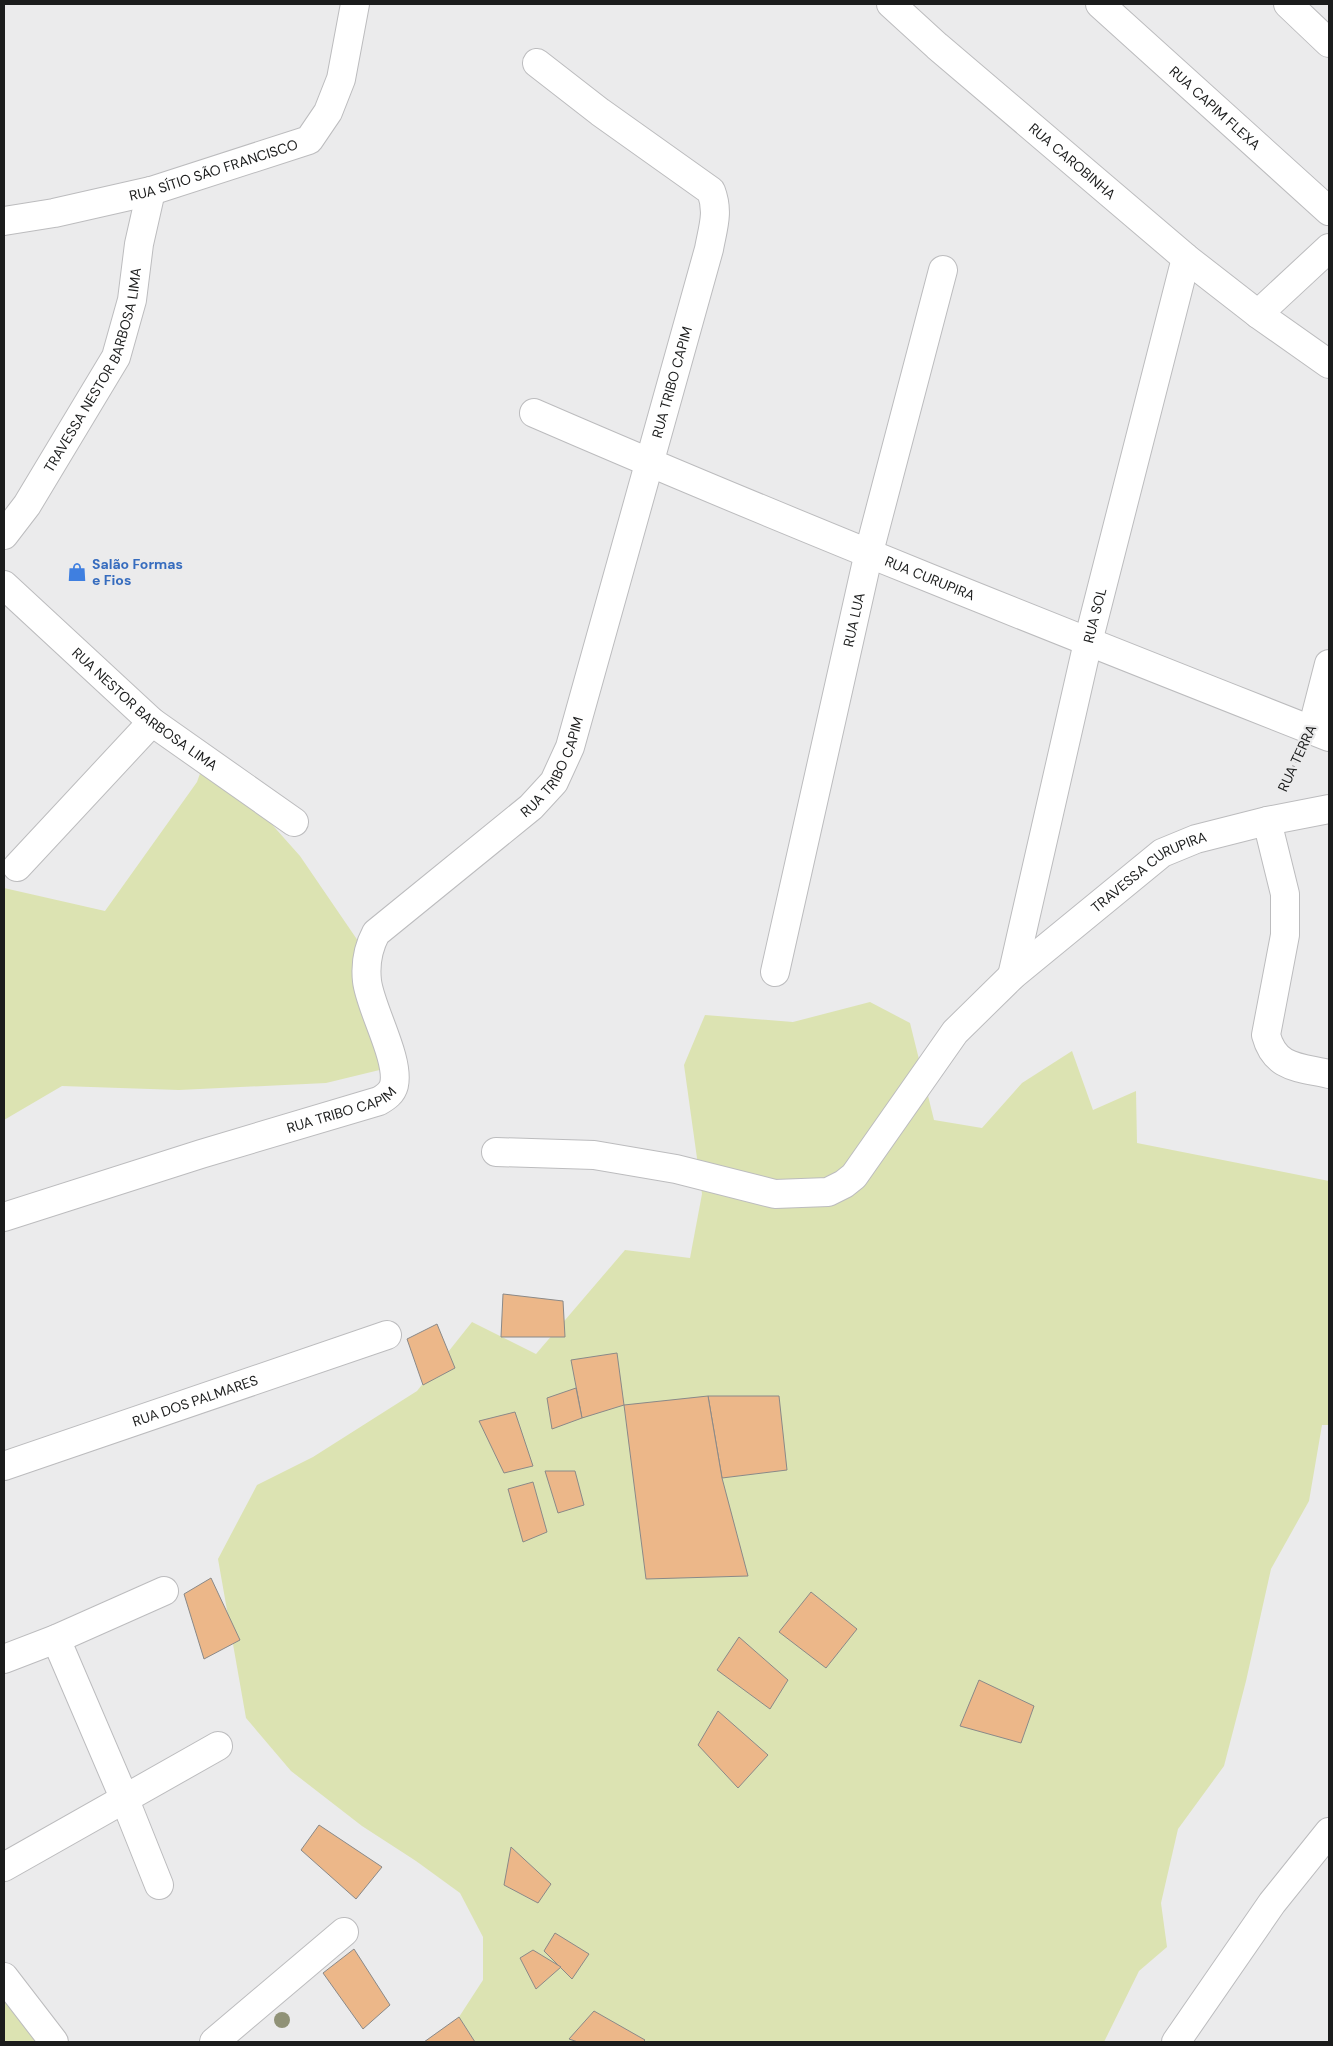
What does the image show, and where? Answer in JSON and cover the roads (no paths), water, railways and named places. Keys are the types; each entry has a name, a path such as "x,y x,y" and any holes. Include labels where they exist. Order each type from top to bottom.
{"street":[{"name":"RUA SÍTIO SÃO FRANCISCO","path":"4,221 54,213 151,191 309,140 328,112 341,79 354,4"},
{"name":"RUA CAROBINHA","path":"891,4 945,53 1186,258 1258,314 1329,364"},
{"name":"RUA CAPIM FLEXA","path":"1100,4 1329,211"},
{"path":"1288,4 1329,43"},
{"name":"RUA TRIBO CAPIM","path":"4,1217 201,1154 379,1101 389,1094 394,1086 394,1069 367,982 369,947 376,933 531,807 554,782 570,747 708,249 716,214 716,203 711,191 600,112 537,63"},
{"name":"TRAVESSA NESTOR BARBOSA LIMA","path":"4,534 27,505 116,357 132,300 139,244 151,191"},
{"path":"1258,314 1329,248"},
{"name":"RUA SOL","path":"1012,976 1088,642 1186,258"},
{"name":"RUA LUA","path":"775,972 869,552 943,270"},
{"name":"RUA CURUPIRA","path":"534,413 649,463 1088,642 1320,733"},
{"name":"RUA NESTOR BARBOSA LIMA","path":"4,585 152,722 294,822"},
{"name":"RUA TERRA","path":"1320,733 1329,664"},
{"path":"17,867 152,722"},
{"path":"1329,809 1267,821 1285,894 1285,935 1266,1035 1270,1049 1280,1060 1295,1066 1329,1074"},
{"name":"TRAVESSA CURUPIRA","path":"496,1152 594,1155 676,1169 775,1194 828,1192 844,1184 854,1176 955,1032 1012,976 1162,853 1196,838 1267,821"},
{"name":"RUA DOS PALMARES","path":"4,1466 387,1335"},
{"path":"4,1659 164,1591"},
{"path":"56,1638 126,1800 159,1884"},
{"path":"4,1867 126,1800 218,1746"},
{"path":"1176,2042 1272,1903 1329,1832"},
{"path":"214,2042 344,1932"},
{"path":"4,1976 54,2042"}],"place":[{"name":"Salão Formas e Fios","path":"77,572"}]}
